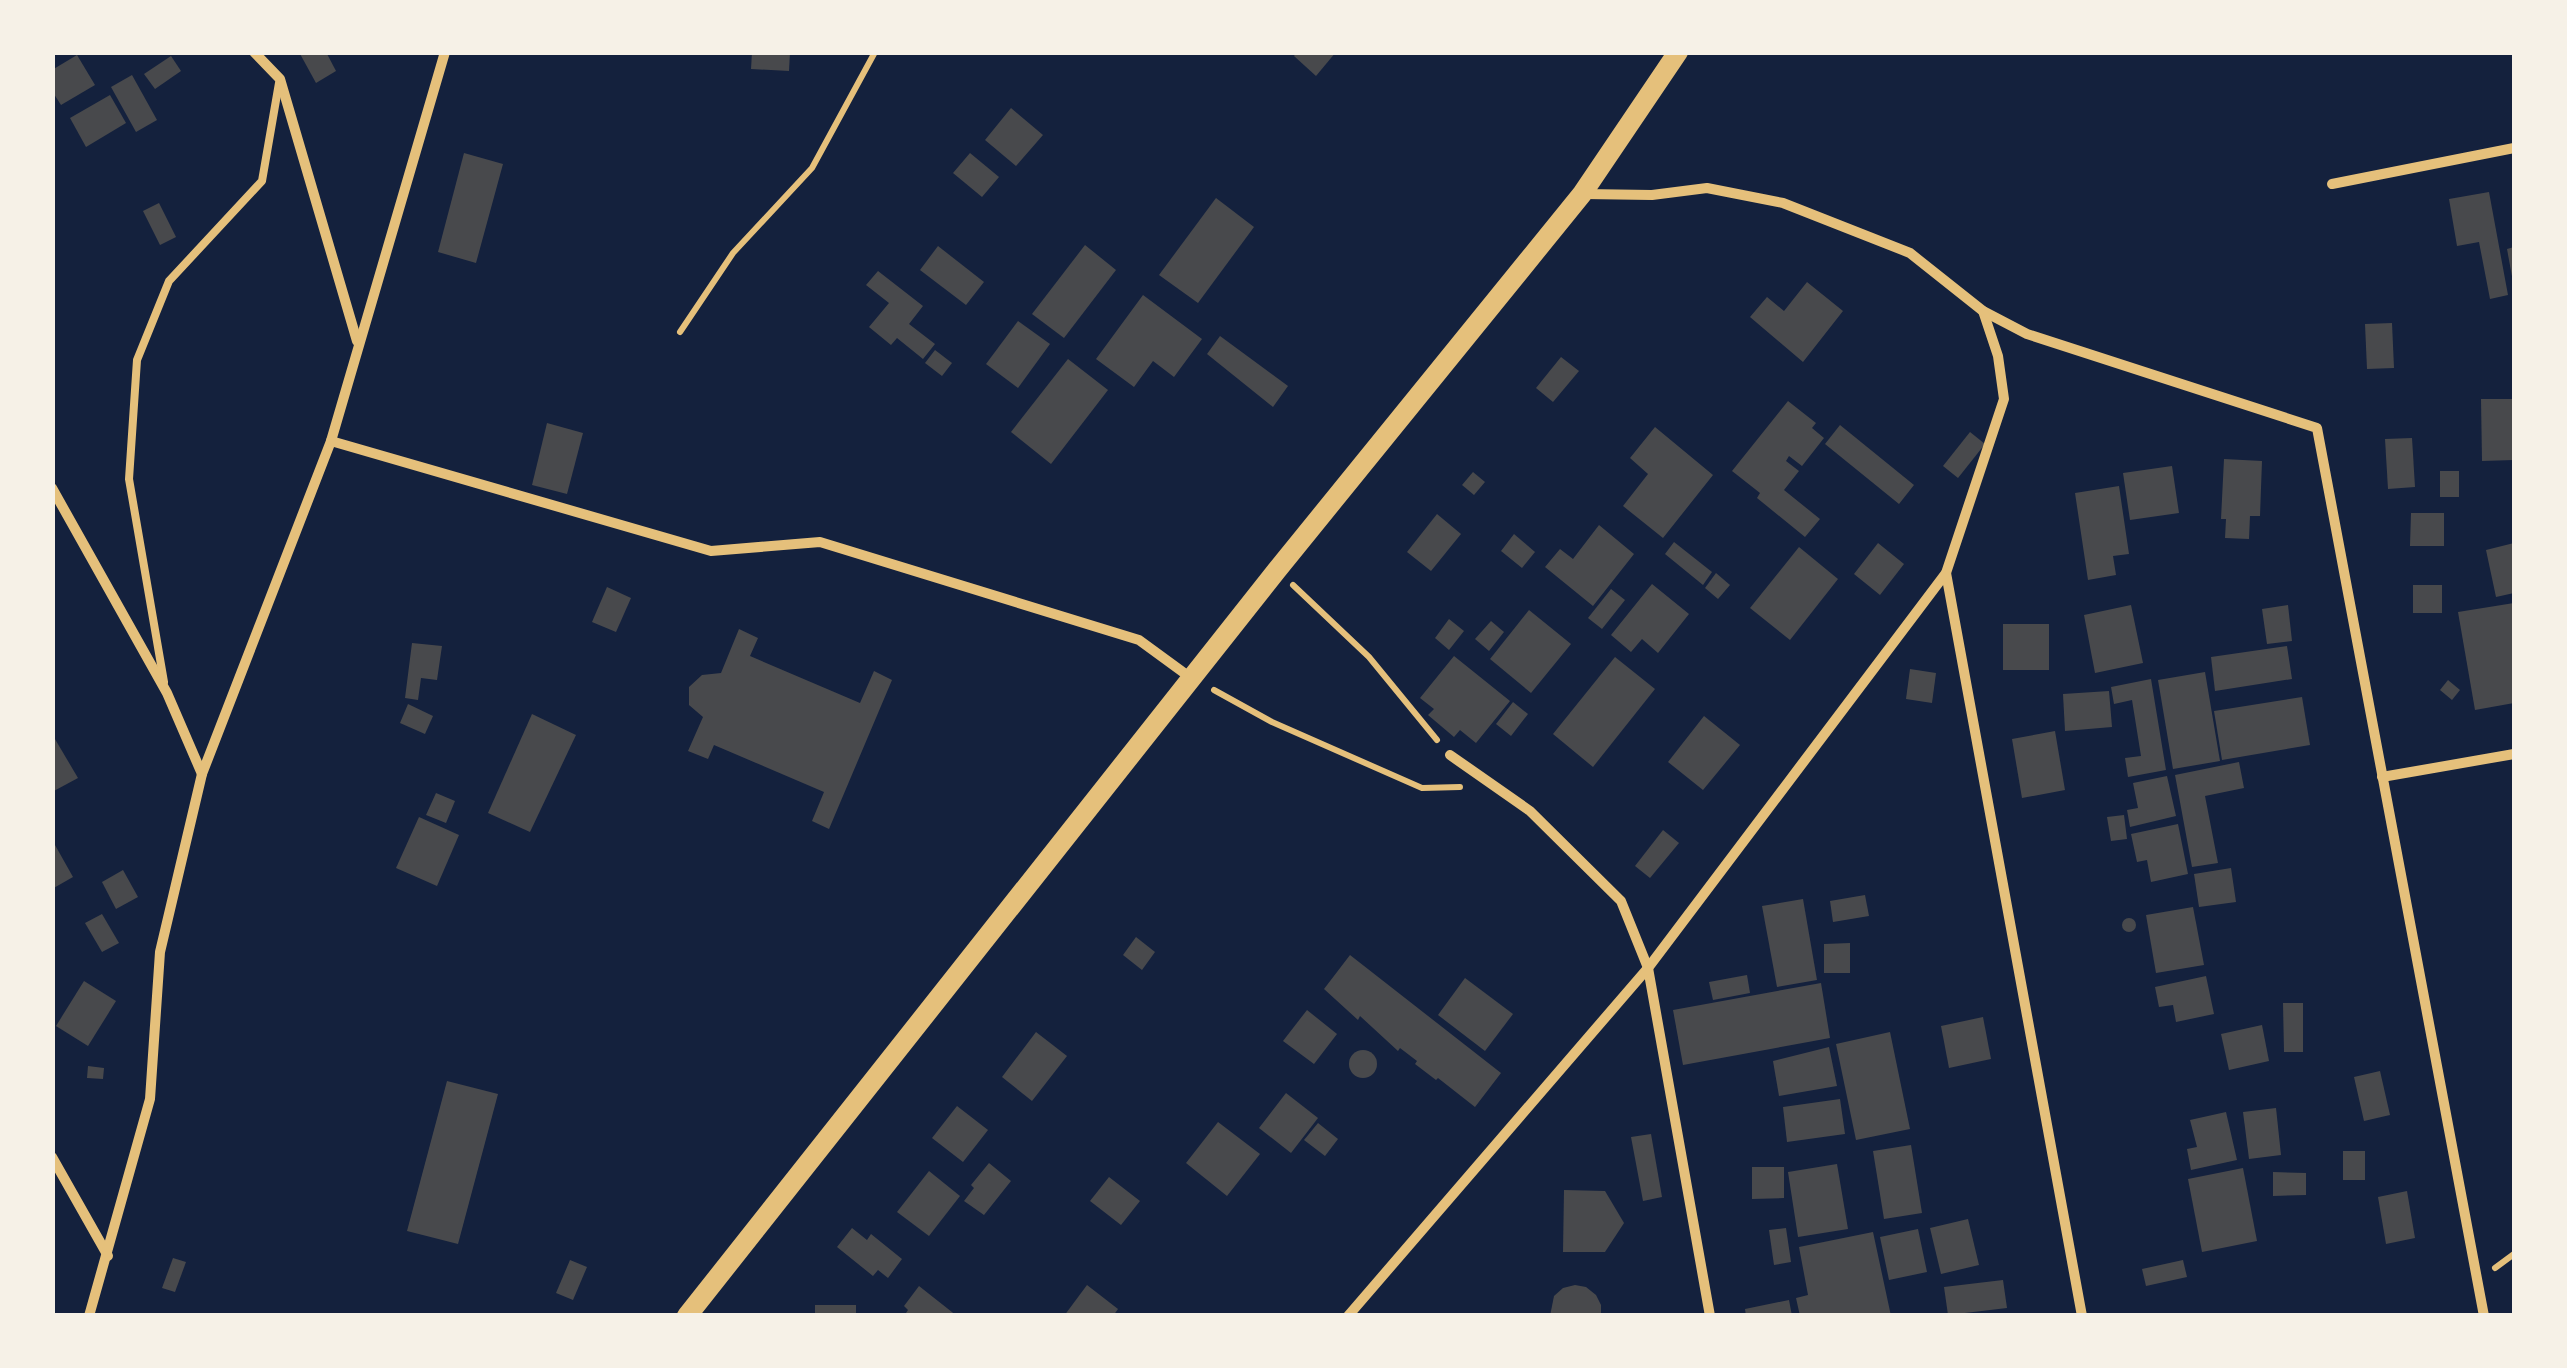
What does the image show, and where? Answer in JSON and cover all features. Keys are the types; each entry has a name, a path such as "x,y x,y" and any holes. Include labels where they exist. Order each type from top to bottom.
{"main road":[{"path":"687,1316 1277,570 1582,194 1678,52"}],"street":[{"path":"254,52 280,79 358,342"},
{"path":"90,1316 150,1100 160,952 202,774 331,440 446,52"},
{"path":"2332,184 2514,148"},
{"path":"1582,194 1652,196 1707,188 1783,203 1910,253 1983,311 2028,334 2317,428 2484,1316"},
{"path":"1348,1316 1648,968 1946,573 2004,398 1998,356 1983,311"},
{"path":"331,440 712,551 820,542 1139,640 1191,678"},
{"path":"52,488 167,693 202,774"},
{"path":"1946,573 2082,1316"},
{"path":"2382,778 2514,754"},
{"path":"1450,755 1530,811 1621,901 1648,968 1710,1316"},
{"path":"52,1157 108,1256"}],"lane":[{"path":"167,693 129,479 137,360 169,281 262,181 280,79"}],"path":[{"path":"680,332 733,253 812,168 874,52"},
{"path":"1277,570 1369,656 1450,755"},
{"path":"1191,678 1272,722 1422,788 1496,787"}],"building":[{"path":"299,52 326,52 336,71 316,83"},
{"path":"752,52 790,52 789,71 751,69"},
{"path":"1297,52 1336,52 1316,76 1294,56"},
{"path":"77,55 95,85 61,105 52,91 52,70"},
{"path":"171,56 181,71 155,89 144,74"},
{"path":"132,75 157,120 136,132 111,87"},
{"path":"110,95 126,123 86,147 70,118"},
{"path":"1011,108 1043,135 1016,166 985,140"},
{"path":"464,153 503,164 476,263 438,252"},
{"path":"970,153 999,177 982,197 953,173"},
{"path":"2489,192 2508,295 2490,299 2479,242 2457,246 2449,199"},
{"path":"1216,198 1254,227 1198,303 1159,275"},
{"path":"159,203 176,237 160,245 143,211"},
{"path":"1085,245 1116,270 1064,338 1032,314"},
{"path":"938,246 984,282 966,305 920,270"},
{"path":"2514,247 2514,282 2513,282 2507,249"},
{"path":"878,271 923,306 909,324 935,344 923,359 897,338 891,345 869,327 889,303 866,285"},
{"path":"1807,282 1843,311 1803,362 1750,317 1767,297 1784,311"},
{"path":"1143,295 1202,339 1174,377 1153,361 1134,387 1096,359"},
{"path":"1018,321 1050,344 1018,388 986,364"},
{"path":"2392,323 2394,368 2367,369 2365,324"},
{"path":"1220,336 1288,386 1273,407 1207,354"},
{"path":"935,350 952,363 942,376 925,363"},
{"path":"1561,357 1579,371 1553,402 1536,388"},
{"path":"1068,359 1108,390 1051,464 1011,432"},
{"path":"2481,399 2514,399 2514,460 2482,461"},
{"path":"1788,401 1816,423 1812,428 1824,438 1802,466 1789,456 1786,461 1799,471 1784,490 1820,519 1805,537 1757,498 1760,493 1732,471"},
{"path":"547,423 583,433 567,494 532,485"},
{"path":"1840,425 1914,485 1899,504 1825,444"},
{"path":"1655,427 1713,475 1663,538 1623,506 1648,474 1630,458"},
{"path":"1970,432 1985,444 1958,478 1943,466"},
{"path":"2412,438 2415,487 2388,489 2385,439"},
{"path":"2224,459 2262,461 2260,516 2250,516 2249,539 2225,538 2226,519 2221,519"},
{"path":"2172,466 2179,513 2130,520 2123,473"},
{"path":"2440,471 2459,471 2459,497 2440,497"},
{"path":"1473,472 1485,482 1474,495 1462,485"},
{"path":"2119,486 2129,554 2113,556 2116,575 2088,580 2075,493"},
{"path":"2411,513 2444,513 2444,546 2410,546"},
{"path":"1437,514 1461,534 1431,571 1407,552"},
{"path":"1599,525 1634,554 1593,606 1545,567 1560,549 1573,559"},
{"path":"1514,534 1535,552 1522,568 1501,551"},
{"path":"1674,542 1712,572 1703,585 1665,554"},
{"path":"1878,543 1904,564 1880,595 1854,574"},
{"path":"2514,543 2514,593 2496,597 2486,550"},
{"path":"1799,547 1838,579 1790,640 1750,608"},
{"path":"1716,573 1730,585 1718,599 1705,588"},
{"path":"1652,584 1689,614 1658,653 1642,639 1631,652 1611,635"},
{"path":"2413,585 2442,585 2442,613 2413,613"},
{"path":"607,587 631,598 616,632 592,622"},
{"path":"1611,589 1625,600 1602,629 1588,618"},
{"path":"2514,603 2514,703 2475,710 2458,612"},
{"path":"2131,605 2143,663 2095,673 2084,615"},
{"path":"2288,605 2292,641 2267,644 2262,609"},
{"path":"1529,610 1571,644 1531,693 1490,659"},
{"path":"1449,619 1464,631 1449,650 1435,638"},
{"path":"1491,621 1504,632 1489,651 1475,639"},
{"path":"2003,624 2049,624 2049,670 2003,670"},
{"path":"739,629 758,638 750,656 860,703 874,671 892,680 829,829 812,821 824,792 714,745 708,759 688,751 703,717 689,705 689,687 702,675 721,673"},
{"path":"412,643 442,646 437,680 421,678 418,700 405,698"},
{"path":"2287,646 2292,679 2215,691 2211,657"},
{"path":"1454,656 1510,701 1476,743 1460,730 1454,737 1428,715 1434,709 1420,698"},
{"path":"1615,657 1655,689 1593,767 1553,734"},
{"path":"1910,669 1936,673 1932,703 1906,699"},
{"path":"2205,672 2220,761 2173,769 2158,680"},
{"path":"2151,679 2166,770 2128,777 2125,758 2141,756 2132,700 2114,704 2111,687"},
{"path":"2448,680 2460,690 2452,700 2440,690"},
{"path":"2109,691 2112,727 2065,731 2063,694"},
{"path":"2302,697 2310,745 2222,760 2214,711"},
{"path":"1513,702 1528,714 1511,736 1496,724"},
{"path":"408,704 433,716 425,734 400,723"},
{"path":"532,714 576,735 530,832 488,813"},
{"path":"1704,716 1740,745 1703,790 1668,762"},
{"path":"2055,731 2065,790 2022,798 2012,739"},
{"path":"52,734 78,778 52,792"},
{"path":"2239,762 2244,788 2205,796 2218,863 2192,867 2175,775"},
{"path":"2167,776 2176,816 2130,827 2127,810 2138,808 2133,783"},
{"path":"436,793 455,801 446,823 426,815"},
{"path":"2124,815 2127,839 2111,841 2107,817"},
{"path":"419,817 459,835 437,886 396,868"},
{"path":"2178,824 2188,874 2151,882 2147,860 2137,862 2131,834"},
{"path":"1663,830 1679,843 1650,878 1635,866"},
{"path":"55,845 73,877 52,889 52,846"},
{"path":"2231,868 2236,902 2199,907 2194,874"},
{"path":"123,870 138,897 116,909 102,882"},
{"path":"1865,895 1869,916 1833,922 1830,901"},
{"path":"1803,899 1817,980 1777,987 1762,906"},
{"path":"2193,907 2204,965 2156,973 2146,915"},
{"path":"102,914 119,943 102,952 85,923"},
{"path":"2129,918 2136,925 2129,932 2122,925"},
{"path":"1136,937 1155,952 1142,970 1123,955"},
{"path":"1850,943 1850,973 1824,973 1824,944"},
{"path":"1350,955 1501,1073 1475,1107 1415,1064 1417,1061 1400,1048 1398,1051 1360,1016 1358,1020 1324,989"},
{"path":"1747,975 1750,993 1713,1000 1709,982"},
{"path":"2206,976 2214,1014 2176,1022 2173,1005 2159,1007 2155,987"},
{"path":"1465,978 1513,1014 1485,1051 1438,1015"},
{"path":"84,981 116,1001 88,1046 56,1026"},
{"path":"1821,983 1830,1038 1683,1065 1673,1010"},
{"path":"2283,1003 2303,1003 2303,1052 2284,1052"},
{"path":"1307,1010 1337,1034 1314,1064 1283,1041"},
{"path":"1983,1017 1991,1059 1949,1068 1941,1026"},
{"path":"2262,1025 2269,1061 2229,1070 2221,1034"},
{"path":"1036,1032 1067,1056 1032,1101 1002,1077"},
{"path":"1890,1032 1910,1129 1856,1140 1836,1044"},
{"path":"1829,1047 1837,1086 1779,1096 1773,1061"},
{"path":"1363,1050 1373,1054 1377,1064 1373,1074 1363,1078 1353,1074 1349,1064 1353,1054"},
{"path":"88,1066 104,1068 103,1079 87,1078"},
{"path":"2380,1071 2390,1115 2364,1121 2354,1077"},
{"path":"447,1081 498,1094 458,1244 407,1231"},
{"path":"1286,1093 1318,1118 1291,1153 1259,1128"},
{"path":"1840,1099 1845,1134 1787,1142 1783,1107"},
{"path":"957,1106 988,1130 963,1162 932,1138"},
{"path":"2276,1108 2281,1155 2249,1159 2243,1112"},
{"path":"2226,1112 2237,1160 2191,1170 2187,1149 2197,1147 2190,1120"},
{"path":"1218,1122 1260,1154 1227,1196 1186,1163"},
{"path":"1318,1123 1338,1139 1325,1156 1304,1140"},
{"path":"1651,1134 1662,1197 1643,1201 1631,1137"},
{"path":"1911,1145 1922,1213 1884,1219 1873,1151"},
{"path":"2343,1151 2365,1151 2365,1180 2343,1180"},
{"path":"989,1163 1011,1181 984,1215 964,1201"},
{"path":"1837,1164 1848,1229 1798,1237 1788,1172"},
{"path":"1752,1167 1784,1167 1784,1198 1752,1199"},
{"path":"2243,1168 2257,1241 2202,1252 2188,1179"},
{"path":"929,1171 960,1196 929,1236 897,1212"},
{"path":"2273,1172 2306,1173 2306,1195 2273,1196"},
{"path":"1109,1177 1140,1201 1121,1225 1090,1201"},
{"path":"1564,1190 1605,1191 1624,1223 1605,1252 1563,1252"},
{"path":"2407,1191 2415,1238 2386,1244 2378,1197"},
{"path":"1968,1219 1979,1265 1941,1274 1930,1228"},
{"path":"852,1228 867,1240 871,1234 902,1259 888,1278 878,1270 873,1276 837,1247"},
{"path":"1786,1228 1791,1262 1774,1265 1769,1230"},
{"path":"1918,1229 1927,1272 1889,1280 1880,1237"},
{"path":"1873,1232 1891,1316 1800,1316 1796,1298 1808,1295 1799,1247"},
{"path":"173,1258 186,1262 175,1292 162,1288"},
{"path":"570,1260 587,1267 573,1300 556,1293"},
{"path":"2183,1260 2187,1277 2146,1286 2142,1269"},
{"path":"2003,1280 2007,1308 1948,1315 1944,1287"},
{"path":"1087,1285 1118,1309 1113,1316 1064,1316"},
{"path":"1575,1285 1596,1295 1601,1316 1550,1316 1554,1296"},
{"path":"919,1286 957,1316 904,1316 908,1310 904,1306"},
{"path":"1789,1300 1792,1316 1746,1316 1745,1309"},
{"path":"815,1305 856,1305 856,1316 815,1316"}]}
